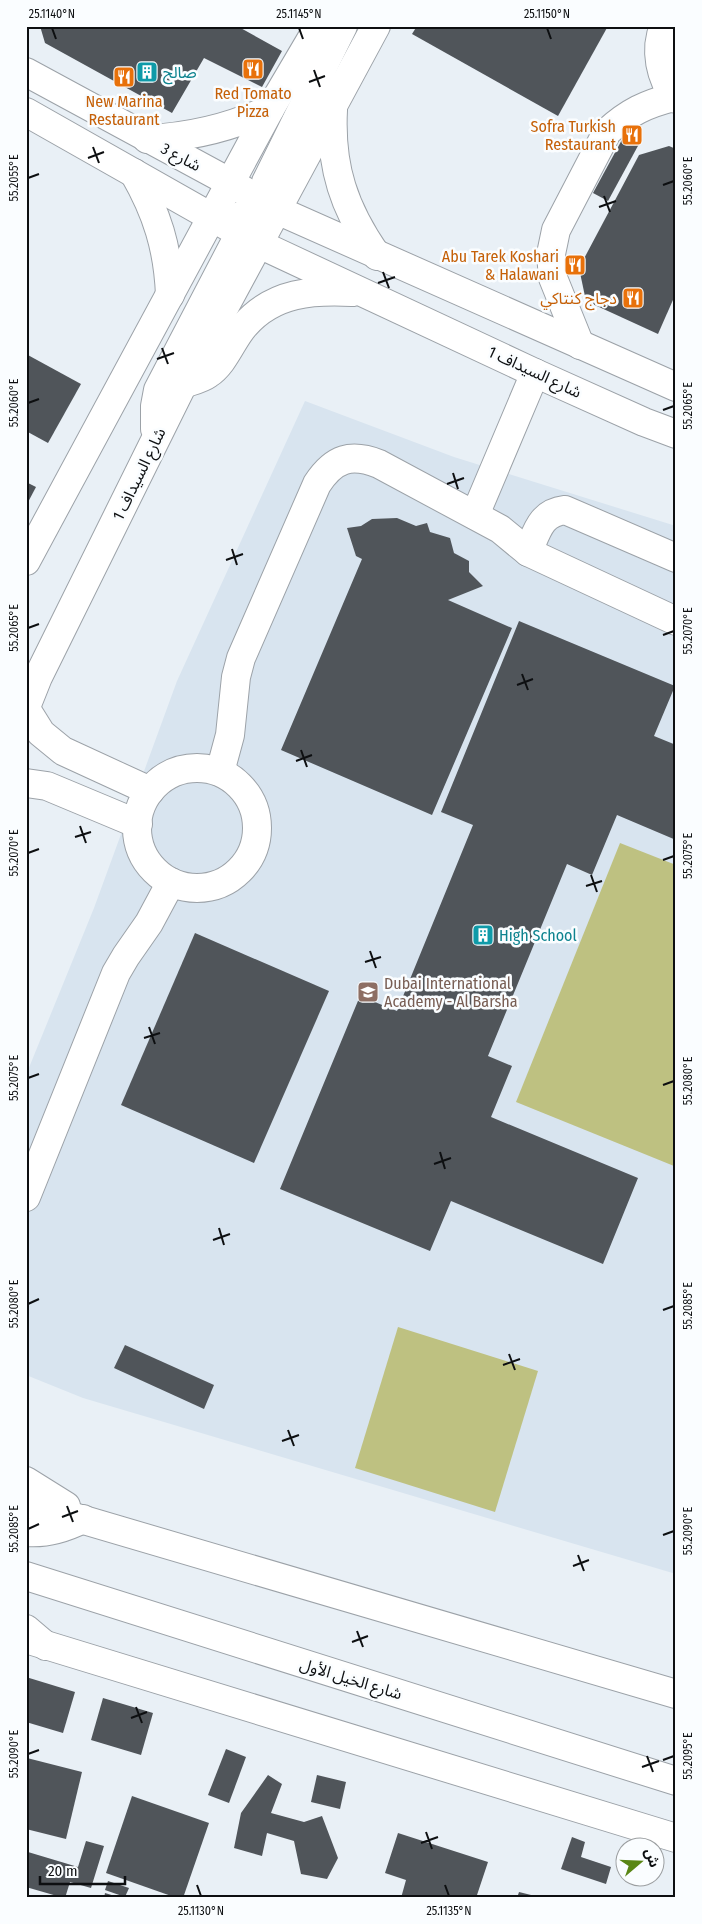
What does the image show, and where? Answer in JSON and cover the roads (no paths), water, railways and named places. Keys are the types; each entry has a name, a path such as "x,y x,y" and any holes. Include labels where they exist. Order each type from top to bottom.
{"street":[{"path":"26,561 270,109 318,26"},
{"path":"269,206 266,182 343,26"},
{"name":"شارع السيداف 1","path":"26,708 38,677 183,384 249,238 334,104 376,26"},
{"path":"580,345 553,278 551,254 556,230 607,132 634,110 671,92 660,65 659,47 664,26"},
{"path":"26,53 34,76"},
{"name":"شارع 3","path":"34,76 231,184"},
{"path":"334,104 332,130 334,156 339,181 348,208 376,256"},
{"path":"148,139 185,136 215,130 234,125 270,109"},
{"path":"26,112 212,217"},
{"path":"134,173 145,192 162,231 170,274 170,295"},
{"path":"231,184 269,206 376,256 676,387"},
{"path":"156,439 155,406 158,390 249,238 242,223 241,202 231,184"},
{"name":"شارع السيداف 1","path":"212,217 249,238 535,373 644,422 676,434"},
{"path":"183,384 210,373 245,324 262,310 281,300 301,293 323,290 367,293"},
{"path":"475,515 535,373"},
{"path":"220,772 230,736 236,677 241,658 317,484 325,472 337,462 351,458 365,459 379,464 500,529 528,552 676,621"},
{"path":"528,552 542,521 556,511 565,510 676,558"},
{"path":"26,708 41,733 51,743 63,751 150,791"},
{"path":"201,768 220,772 236,782 248,797 256,815 257,834 252,853 242,869 226,881 209,887 190,888 171,882 157,872 146,858 139,842 138,824 141,806 150,791 164,778 182,770 201,768"},
{"path":"26,784 46,786 138,824"},
{"path":"26,1197 116,973 149,923 171,882"},
{"path":"26,1481 62,1502 83,1519"},
{"path":"26,1503 676,1694"},
{"path":"26,1532 58,1530 83,1519"},
{"name":"شارع الخيل الأول","path":"26,1576 676,1781"},
{"path":"33,1638 676,1838"}],"place":[{"name":"Red Tomato Pizza","path":"253,69"},
{"name":"صالح","path":"147,72"},
{"name":"New Marina Restaurant","path":"124,77"},
{"name":"Sofra Turkish Restaurant","path":"632,135"},
{"name":"Abu Tarek Koshari & Halawani","path":"575,265"},
{"name":"دجاج كنتاكي","path":"633,298"},
{"name":"High School","path":"483,935"},
{"name":"Dubai International Academy - Al Barsha","path":"368,992"}]}
